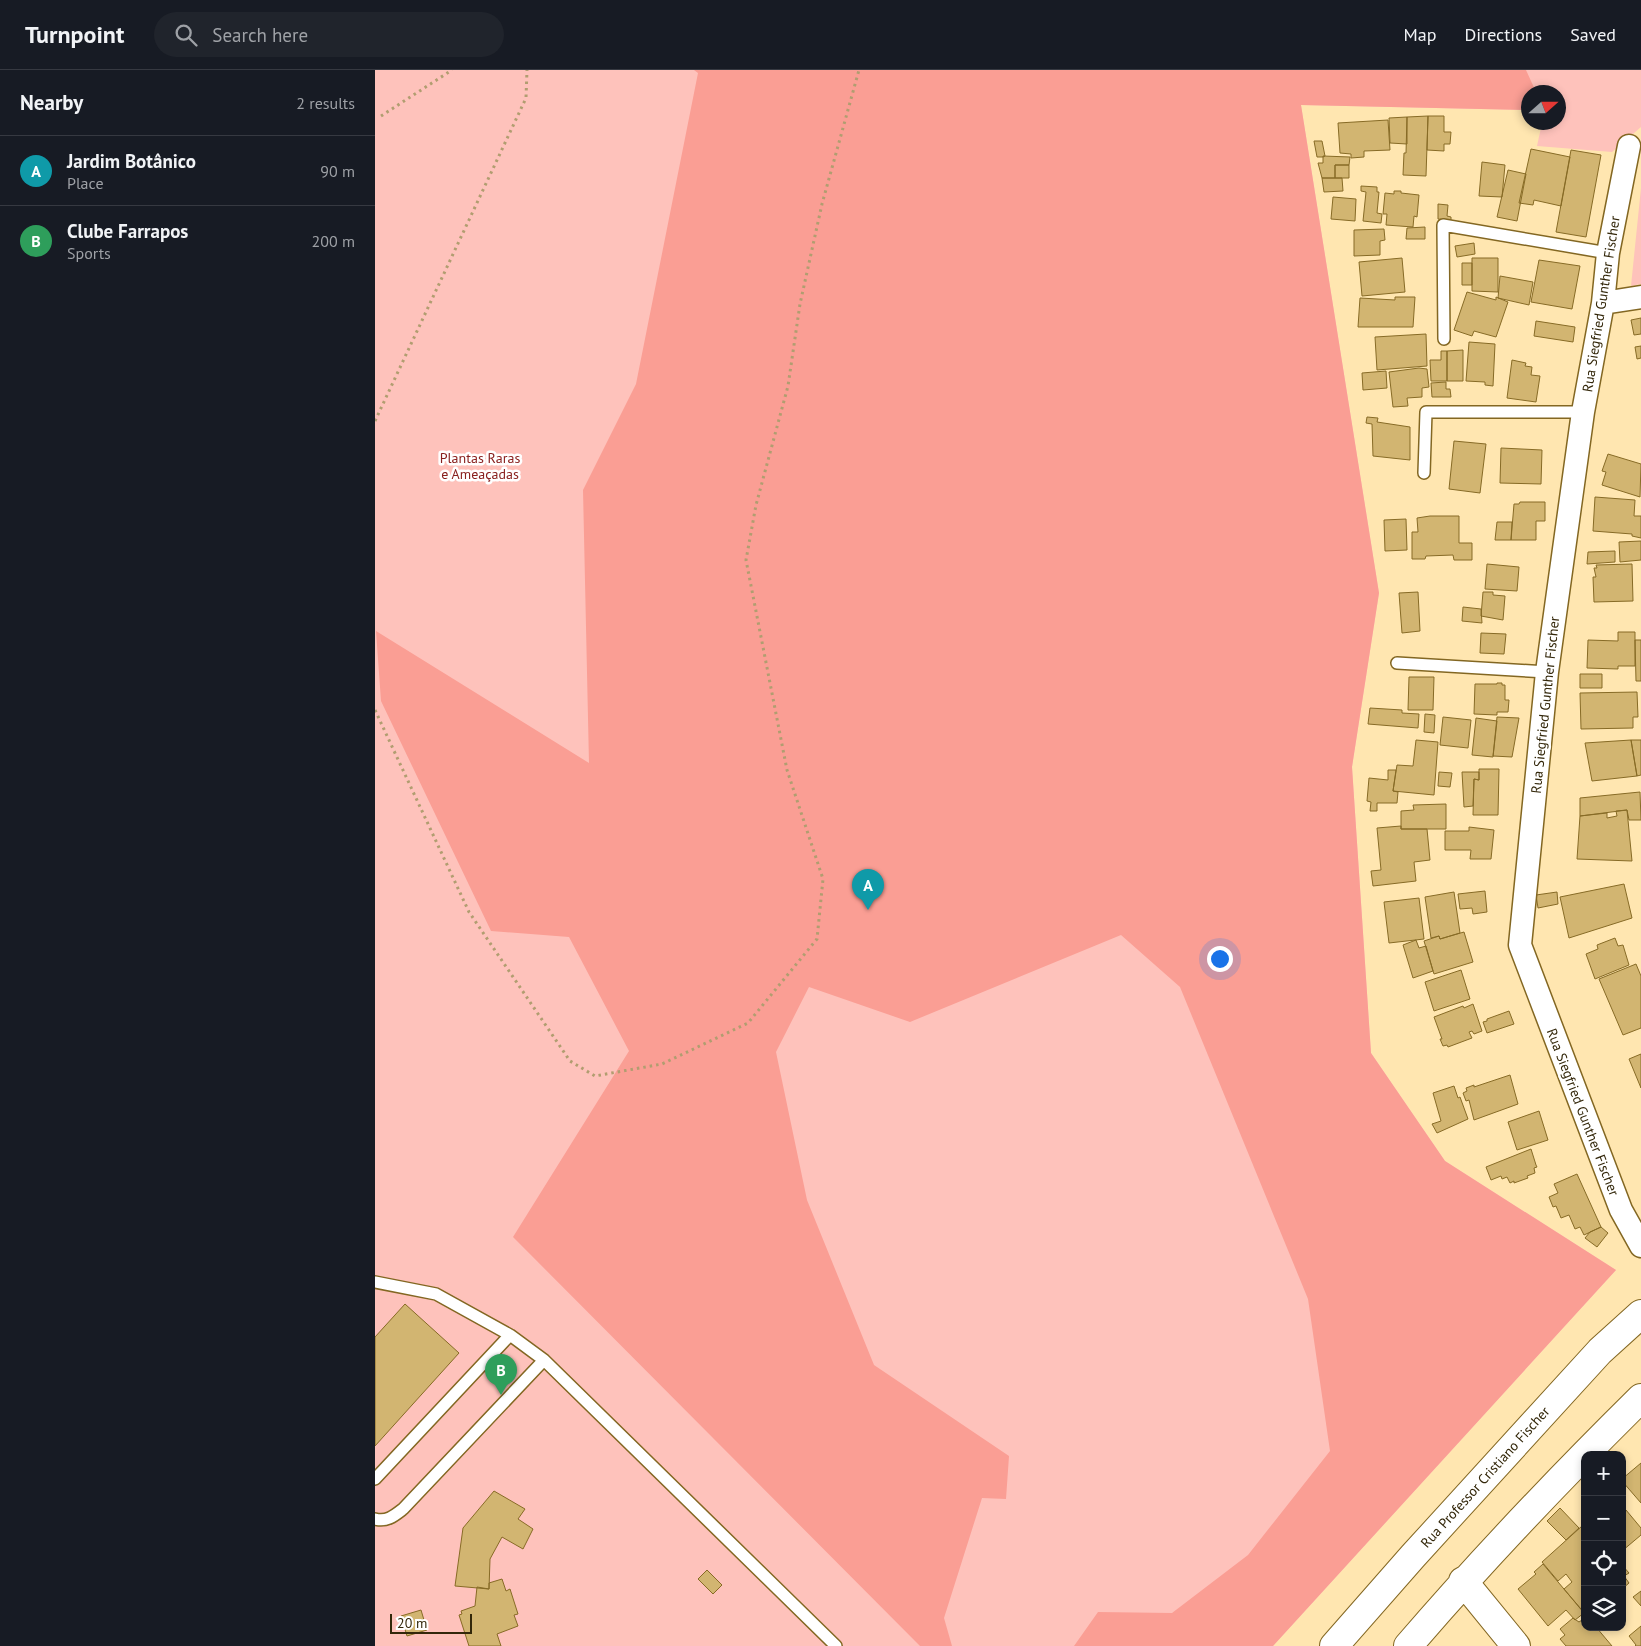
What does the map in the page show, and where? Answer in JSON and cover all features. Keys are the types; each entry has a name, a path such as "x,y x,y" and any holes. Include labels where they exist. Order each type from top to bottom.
{"main road":[{"name":"Rua Professor Cristiano Fischer","path":"1334,1646 1413,1556 1600,1351 1641,1314"},
{"path":"1408,1646 1463,1581 1641,1398"},
{"path":"1463,1581 1516,1646"}],"street":[{"name":"Rua Siegfried Gunther Fischer","path":"1629,146 1608,253 1603,303 1583,412 1547,672 1520,945 1621,1210 1641,1246"},
{"path":"1603,303 1641,297"}],"lane":[{"path":"1444,339 1443,225 1608,253"},
{"path":"1424,473 1426,412 1583,412"},
{"path":"1397,663 1547,672"},
{"path":"375,1282 436,1294 510,1335 545,1360 836,1646"},
{"path":"375,1479 510,1335"},
{"path":"375,1519 391,1518 403,1509 545,1360"}],"path":[{"path":"381,116 452,70"},
{"path":"375,421 527,98 527,70"},
{"path":"375,710 469,912 570,1061 595,1076 662,1064 748,1022 817,939 823,879 787,770 746,560 757,504 788,386 799,304 820,213 859,70"}],"green space":[{"name":"Plantas Raras e Ameaçadas","path":"375,70 1641,70 1641,127 1612,152 1537,146 1540,130 1566,130 1566,85 1521,85 1521,110 1301,105 1379,593 1352,767 1371,1053 1445,1161 1616,1270 1273,1646 375,1646"},
{"path":"1641,188 1641,284 1631,286"}],"shaded area":[{"path":"694,70 1526,70 1533,85 1521,85 1521,110 1301,105 1379,593 1352,767 1371,1053 1445,1161 1616,1270 1273,1646 1074,1646 1098,1612 1172,1613 1248,1555 1330,1451 1308,1299 1180,987 1121,935 910,1022 809,987 776,1052 807,1200 874,1365 1009,1456 1006,1499 982,1498 944,1618 952,1646 920,1646 513,1237 629,1051 569,937 491,931 381,701 376,631 589,763 583,490 636,384 698,73"}],"building":[{"path":"1428,116 1426,176 1403,175 1407,117"},
{"path":"1428,116 1444,116 1444,132 1451,132 1450,144 1444,144 1444,151 1427,150"},
{"path":"1407,117 1407,144 1390,143 1389,118"},
{"path":"1388,120 1390,150 1364,151 1364,157 1351,158 1351,154 1340,153 1338,123"},
{"path":"1314,141 1322,141 1325,156 1317,157"},
{"path":"1531,149 1570,157 1561,206 1534,200 1533,205 1519,203"},
{"path":"1571,150 1601,155 1586,237 1556,232"},
{"path":"1323,156 1350,157 1349,165 1335,165 1335,178 1322,178 1318,163 1323,163"},
{"path":"1482,162 1505,165 1502,197 1479,196"},
{"path":"1335,165 1349,165 1349,178 1335,178"},
{"path":"1508,170 1526,174 1517,221 1497,217"},
{"path":"1322,178 1342,178 1343,191 1324,192"},
{"path":"1361,186 1377,187 1377,192 1379,192 1377,213 1382,214 1381,223 1363,221 1366,192 1361,191"},
{"path":"1394,191 1419,195 1417,217 1414,216 1413,227 1386,225 1387,214 1383,214 1385,193 1394,194"},
{"path":"1333,197 1356,199 1355,221 1331,219"},
{"path":"1438,204 1448,205 1447,216 1451,217 1451,221 1438,219"},
{"path":"1425,227 1425,239 1406,239 1407,228"},
{"path":"1384,229 1385,240 1380,241 1380,255 1354,256 1354,230"},
{"path":"1474,243 1475,254 1457,257 1455,246"},
{"path":"1402,258 1405,292 1362,296 1359,262"},
{"path":"1472,258 1498,258 1498,292 1472,291"},
{"path":"1539,260 1580,266 1572,309 1531,302"},
{"path":"1462,263 1472,263 1472,285 1462,285"},
{"path":"1500,276 1533,282 1529,305 1498,298"},
{"path":"1467,292 1496,300 1496,297 1508,302 1496,337 1474,331 1472,336 1454,330"},
{"path":"1395,297 1415,297 1413,327 1358,327 1360,298 1395,300"},
{"path":"1641,318 1641,334 1634,335 1631,320"},
{"path":"1536,321 1575,327 1573,342 1534,336"},
{"path":"1426,334 1427,366 1377,370 1375,337"},
{"path":"1469,342 1495,344 1493,386 1485,385 1485,382 1466,381"},
{"path":"1641,346 1641,358 1637,359 1635,347"},
{"path":"1463,350 1463,381 1447,381 1447,351"},
{"path":"1441,351 1447,351 1447,381 1431,381 1430,360 1441,360"},
{"path":"1512,360 1526,363 1525,366 1532,367 1531,375 1540,376 1536,402 1507,398"},
{"path":"1419,368 1427,369 1429,387 1422,388 1422,397 1407,398 1408,406 1393,407 1389,372"},
{"path":"1386,371 1387,388 1363,390 1362,373"},
{"path":"1446,382 1446,389 1450,389 1451,397 1432,397 1431,383"},
{"path":"1367,417 1378,418 1377,422 1410,427 1410,460 1373,456 1372,424 1366,423"},
{"path":"1454,441 1486,444 1480,493 1449,489"},
{"path":"1501,448 1542,450 1541,484 1500,483"},
{"path":"1608,454 1641,464 1640,497 1602,485 1606,472 1602,471"},
{"path":"1595,497 1635,500 1634,516 1641,516 1641,538 1632,536 1632,534 1593,531"},
{"path":"1520,502 1545,502 1545,521 1536,521 1536,540 1511,540 1514,504 1519,504"},
{"path":"1459,516 1459,543 1472,543 1472,560 1454,560 1453,555 1426,556 1425,559 1412,559 1412,532 1418,532 1417,518"},
{"path":"1406,519 1407,550 1385,551 1384,520"},
{"path":"1497,522 1512,522 1511,540 1495,540"},
{"path":"1641,541 1641,560 1620,562 1619,542"},
{"path":"1615,551 1615,562 1587,564 1588,552"},
{"path":"1487,564 1519,567 1517,591 1485,589"},
{"path":"1632,564 1633,601 1594,602 1593,577 1596,577 1594,568 1597,568 1596,565"},
{"path":"1418,592 1420,631 1402,633 1399,593"},
{"path":"1483,592 1493,592 1493,595 1505,596 1503,620 1481,616"},
{"path":"1463,607 1481,609 1482,623 1462,621"},
{"path":"1618,632 1635,632 1635,666 1618,666 1618,669 1587,668 1588,640 1618,641"},
{"path":"1481,633 1506,634 1504,654 1480,653"},
{"path":"1635,640 1641,640 1641,681 1636,681"},
{"path":"1580,674 1602,674 1602,688 1580,688"},
{"path":"1409,677 1434,677 1433,710 1408,710"},
{"path":"1497,683 1505,685 1505,700 1509,700 1508,712 1497,712 1497,715 1474,714 1475,684"},
{"path":"1637,692 1638,717 1633,717 1633,728 1581,729 1580,693"},
{"path":"1370,708 1402,710 1402,713 1419,714 1418,728 1368,724"},
{"path":"1425,714 1435,715 1434,733 1424,732"},
{"path":"1443,717 1471,720 1468,748 1440,745"},
{"path":"1497,717 1519,718 1512,757 1493,756"},
{"path":"1476,718 1497,721 1493,757 1472,755"},
{"path":"1416,740 1438,742 1434,795 1393,791 1397,765 1413,766"},
{"path":"1631,740 1637,776 1592,781 1585,743"},
{"path":"1631,740 1641,740 1641,775 1637,776"},
{"path":"1479,769 1499,769 1498,815 1473,815 1474,779 1479,780"},
{"path":"1388,770 1396,770 1393,791 1398,792 1397,803 1377,803 1377,811 1370,811 1371,802 1367,801 1369,778 1388,780"},
{"path":"1439,772 1452,773 1450,787 1438,786"},
{"path":"1462,772 1479,772 1479,780 1474,779 1473,806 1464,807"},
{"path":"1640,792 1641,820 1629,820 1627,810 1580,816 1580,798"},
{"path":"1446,804 1446,829 1401,829 1401,811 1414,810 1413,805"},
{"path":"1627,810 1632,861 1577,859 1580,816 1607,813 1607,818 1617,816 1616,811"},
{"path":"1401,826 1401,829 1427,829 1430,860 1414,862 1416,881 1373,886 1371,871 1381,870 1377,828"},
{"path":"1469,827 1494,830 1491,859 1470,859 1471,850 1445,850 1445,831 1469,831"},
{"path":"1624,884 1632,918 1569,938 1560,897"},
{"path":"1485,891 1487,912 1473,914 1472,908 1460,909 1458,894"},
{"path":"1454,892 1460,933 1440,939 1439,936 1431,938 1425,897"},
{"path":"1557,892 1558,904 1538,908 1536,895"},
{"path":"1419,898 1424,939 1389,943 1384,902"},
{"path":"1464,932 1473,962 1434,974 1424,941 1439,936 1440,939"},
{"path":"1615,938 1618,946 1623,945 1629,965 1595,979 1586,954 1598,949 1597,945"},
{"path":"1416,940 1419,948 1426,946 1433,971 1413,978 1403,945"},
{"path":"1636,964 1641,976 1641,1028 1623,1035 1599,979"},
{"path":"1461,970 1470,999 1434,1011 1425,982"},
{"path":"1473,1004 1482,1031 1474,1034 1472,1031 1469,1032 1472,1038 1448,1047 1447,1045 1443,1046 1434,1017"},
{"path":"1509,1011 1514,1024 1487,1033 1483,1022"},
{"path":"1641,1054 1641,1088 1629,1059"},
{"path":"1510,1075 1518,1104 1474,1120 1469,1100 1466,1101 1463,1093 1467,1091 1466,1088"},
{"path":"1454,1086 1468,1119 1437,1133 1432,1124 1441,1121 1433,1093"},
{"path":"1539,1111 1548,1140 1517,1150 1508,1122"},
{"path":"1531,1149 1537,1167 1534,1168 1535,1173 1527,1176 1528,1178 1514,1183 1514,1181 1510,1183 1507,1177 1502,1179 1501,1176 1491,1180 1486,1167"},
{"path":"1577,1174 1601,1227 1584,1235 1580,1227 1575,1229 1569,1215 1561,1218 1556,1206 1553,1207 1549,1197 1558,1193 1554,1184"},
{"path":"1601,1227 1608,1233 1597,1247 1585,1238 1590,1232"},
{"path":"405,1304 459,1353 375,1446 375,1337"},
{"path":"1641,1463 1641,1503 1626,1486 1626,1476"},
{"path":"494,1491 525,1509 518,1519 533,1529 523,1549 502,1537 490,1559 489,1589 455,1586 463,1528"},
{"path":"1560,1508 1579,1528 1566,1540 1547,1521"},
{"path":"1626,1510 1641,1528 1641,1535 1626,1548"},
{"path":"1581,1527 1581,1609 1564,1589 1572,1582 1566,1574 1558,1581 1542,1562"},
{"path":"1543,1564 1581,1609 1581,1615 1575,1620 1566,1610 1548,1626 1518,1589 1536,1574 1534,1572"},
{"path":"707,1570 722,1585 713,1594 698,1579"},
{"path":"502,1579 506,1591 510,1589 518,1614 514,1615 518,1626 497,1634 501,1646 469,1646 459,1615 462,1614 461,1611 475,1606 477,1587 489,1589 489,1583"},
{"path":"1641,1591 1641,1606 1633,1597"},
{"path":"421,1610 427,1630 407,1636 401,1616"},
{"path":"1573,1618 1579,1622 1581,1621 1581,1631 1599,1631 1612,1646 1566,1646 1560,1639 1565,1635 1560,1629"},
{"path":"1641,1626 1641,1646 1635,1646 1629,1636"}],"place":[{"name":"Jardim Botânico","path":"868,910"},
{"name":"Clube Farrapos","path":"501,1395"}]}
